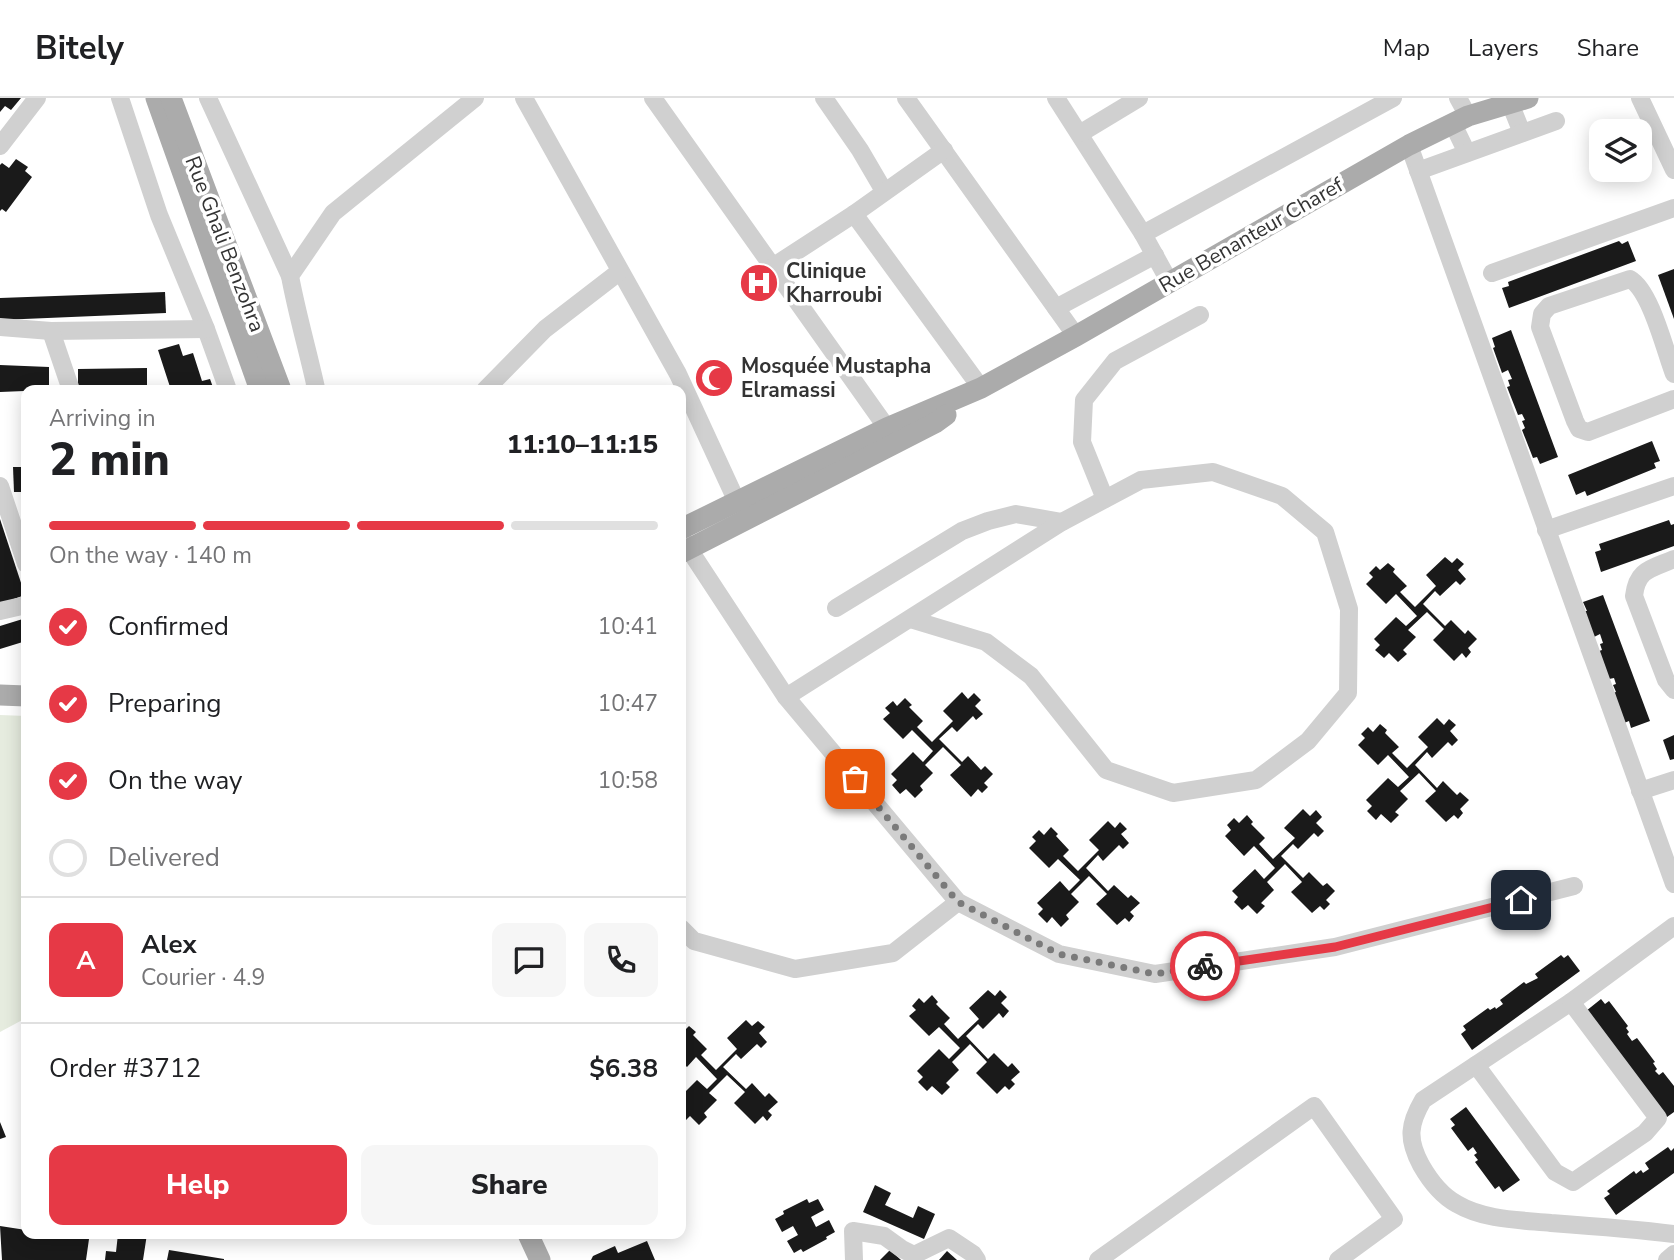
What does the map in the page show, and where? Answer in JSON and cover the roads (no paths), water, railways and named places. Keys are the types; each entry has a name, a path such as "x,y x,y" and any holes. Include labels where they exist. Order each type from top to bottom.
{"main road":[{"name":"Rue Ghali Benzohra","path":"156,98 258,385"},
{"name":"Rue Ghali Benzohra","path":"171,98 279,385"},
{"name":"Rue Benanteur Charef","path":"686,540 737,502 887,428 981,388 1076,336 1409,145 1459,113 1519,101"},
{"name":"Rue Benanteur Charef","path":"686,541 935,423 981,388"},
{"path":"0,695 21,696"},
{"path":"530,1239 540,1260"}],"street":[{"path":"1,141 37,98"},
{"path":"120,98 159,215 226,385"},
{"path":"208,98 290,276 297,316 315,385"},
{"path":"290,276 332,213 475,98"},
{"path":"524,98 683,385"},
{"path":"653,98 887,428"},
{"path":"824,98 884,191"},
{"path":"906,98 1076,336"},
{"path":"1056,98 1081,133 1169,281"},
{"path":"1081,133 1139,98"},
{"path":"1143,234 1393,98"},
{"path":"1640,98 1674,170"},
{"path":"1519,101 1522,133"},
{"path":"1459,113 1467,153"},
{"path":"1418,171 1556,121"},
{"path":"1409,145 1674,884"},
{"path":"774,266 854,214 944,150"},
{"path":"1492,273 1674,208"},
{"path":"854,214 981,388"},
{"path":"1056,308 1155,255"},
{"path":"490,385 544,329 619,272"},
{"path":"1674,374 1645,296 1630,279 1549,306 1542,314 1540,327 1580,429 1588,432 1674,399"},
{"path":"1105,499 1082,442 1084,400 1115,361 1200,315"},
{"path":"0,327 51,331 206,329"},
{"path":"51,331 69,385"},
{"path":"686,391 737,502"},
{"path":"786,697 1062,522 1141,480 1213,472 1282,496 1325,532 1349,609 1348,693 1308,741 1256,780 1173,793 1106,769 1031,676 986,642 910,619"},
{"path":"0,486 21,549"},
{"path":"1546,530 1674,486"},
{"path":"836,608 962,531 988,521 1016,513 1062,522"},
{"path":"686,547 786,697 958,902 1059,954 1155,974 1335,947 1574,886"},
{"path":"1674,559 1642,573 1636,583 1634,596 1666,680 1674,690"},
{"path":"0,611 21,606"},
{"path":"1640,792 1674,780"},
{"path":"686,933 694,941 795,969 892,953 958,902"},
{"path":"1674,926 1571,1002 1423,1100 1413,1117 1411,1136 1416,1155 1427,1176 1443,1194 1473,1212 1512,1219 1674,1234"},
{"path":"1476,1065 1555,1172 1573,1182 1645,1133 1658,1118 1571,1002"},
{"path":"1098,1260 1314,1106 1394,1219 1338,1260"},
{"path":"855,1260 853,1231 884,1236 914,1255 949,1238 973,1254 977,1260"},
{"path":"1667,1260 1674,1254"}],"place":[{"name":"Clinique Kharroubi","path":"759,283"},
{"name":"Mosquée Mustapha Elramassi","path":"714,378"}]}
